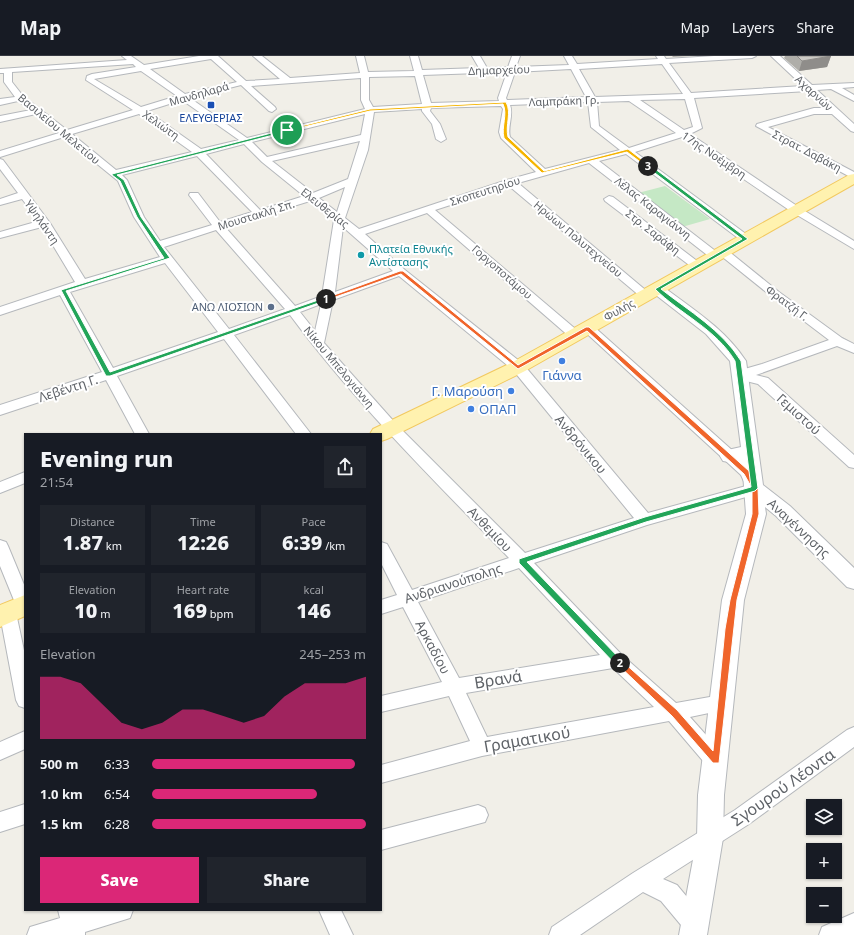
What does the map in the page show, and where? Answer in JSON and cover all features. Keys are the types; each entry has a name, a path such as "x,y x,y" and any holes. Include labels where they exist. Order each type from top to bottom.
{"main road":[{"name":"Φυλής","path":"386,431 518,367 854,177"}],"street":[{"name":"Ελευθερίας","path":"126,56 246,141 265,160 357,233 401,272 518,367"},
{"path":"145,69 213,56"},
{"path":"55,61 134,62 213,56 272,109"},
{"path":"257,56 288,81"},
{"path":"318,344 328,298 339,220 363,150 370,110 365,100 365,75 360,56"},
{"path":"414,56 427,106 426,111 436,124 441,139"},
{"path":"476,56 484,70"},
{"path":"516,56 502,98 507,109 504,132 506,138 543,173"},
{"path":"568,56 592,100 595,127 746,239"},
{"name":"Δημαρχείου","path":"243,84 418,72 574,67 662,59 752,56"},
{"name":"Αχαρνών","path":"775,56 854,129"},
{"path":"4,71 25,68 66,57"},
{"path":"662,59 689,96"},
{"path":"22,60 26,63 25,68"},
{"name":"Χελιώτη","path":"145,69 90,78 90,80 141,111 200,153 259,214"},
{"name":"Βασιλείου Μελετίου","path":"4,71 12,89 20,98 122,180 139,217 167,258 303,433"},
{"name":"Μανδηλαρά","path":"0,154 183,97 243,84"},
{"name":"Λαμπράκη Γρ.","path":"113,174 370,110 427,106 632,99 854,85"},
{"path":"832,87 854,98"},
{"name":"Σκοπευτηρίου","path":"357,233 510,182 628,150 683,134 698,128 689,96"},
{"path":"0,102 20,98"},
{"name":"17ης Νοέμβρη","path":"632,99 796,210 854,246"},
{"path":"0,119 38,111"},
{"name":"Στρατ. Δαβάκη","path":"833,111 814,111 760,126 854,177"},
{"path":"265,160 365,137"},
{"name":"Λέλας Καραγιάννη","path":"591,160 632,192 719,254"},
{"name":"Υψηλάντη","path":"0,162 45,223 82,284"},
{"name":"Μουστακλή Σπ.","path":"158,245 311,197 352,181"},
{"name":"Ηρώων Πολυτεχνείου","path":"510,182 651,292"},
{"name":"Στρ. Σαράφη","path":"632,192 609,199 697,266"},
{"path":"0,202 24,195"},
{"name":"Νίκου Μπελογιάννη","path":"194,195 218,226 293,311 386,431"},
{"name":"Γοργοποτάμου","path":"429,210 581,332"},
{"path":"0,235 45,223"},
{"name":"Φρατζή Γ.","path":"719,254 838,341 854,350"},
{"path":"0,311 167,258"},
{"name":"Λεβέντη Γ.","path":"0,410 108,375 401,272"},
{"path":"63,290 108,375 135,432"},
{"path":"651,292 721,338 732,350 738,361 755,488 756,514 733,600 712,795 710,838 693,929"},
{"name":"Αναγέννησης","path":"581,332 747,472 755,488 783,512 854,581"},
{"path":"739,375 767,367 838,341"},
{"name":"Ανδρόνικου","path":"518,367 645,520"},
{"name":"Γεμιστού","path":"739,375 763,381 854,463"},
{"name":"Ανθεμίου","path":"386,431 522,561 616,660 674,713 716,760"},
{"path":"729,456 750,451"},
{"path":"0,488 24,477"},
{"name":"Ανδριανούπολης","path":"382,607 645,520 755,488"},
{"path":"0,546 14,610 24,692"},
{"name":"Αρκαδίου","path":"382,550 454,686 482,747"},
{"name":"Βρανά","path":"382,704 454,686 616,660"},
{"path":"674,713 721,703"},
{"name":"Γραματικού","path":"382,774 482,747 674,713"},
{"name":"Σγουρού Λέοντα","path":"560,935 641,881 742,817 854,736"},
{"path":"0,751 24,740"},
{"path":"0,822 24,814"},
{"path":"382,840 478,815"},
{"path":"641,881 669,893 693,929"},
{"path":"38,935 71,923 118,911"},
{"path":"330,911 342,935"},
{"path":"830,935 854,924"}],"green space":[{"path":"665,186 710,219 682,227 638,193"}],"building":[{"path":"797,56 831,56 802,61"}],"place":[{"name":"ΕΛΕΥΘΕΡΙΑΣ","path":"211,105"},
{"name":"Πλατεία Εθνικής Αντίστασης","path":"361,255"},
{"name":"ΑΝΩ ΛΙΟΣΙΩΝ","path":"271,307"},
{"name":"Γιάννα","path":"562,361"},
{"name":"Γ. Μαρούση","path":"511,391"},
{"name":"ΟΠΑΠ","path":"471,409"}],"route":[{"path":"287,130 113,174 122,180 129,192 139,217 167,258 63,290 108,375 401,272 518,367 588,328 747,472 755,488 756,514 733,600 716,760 674,713 616,660 522,561 645,520 755,488 738,361 732,350 721,338 657,289 746,239 628,150 543,173 506,138 504,132 507,109 504,103 384,108 287,130"}]}
